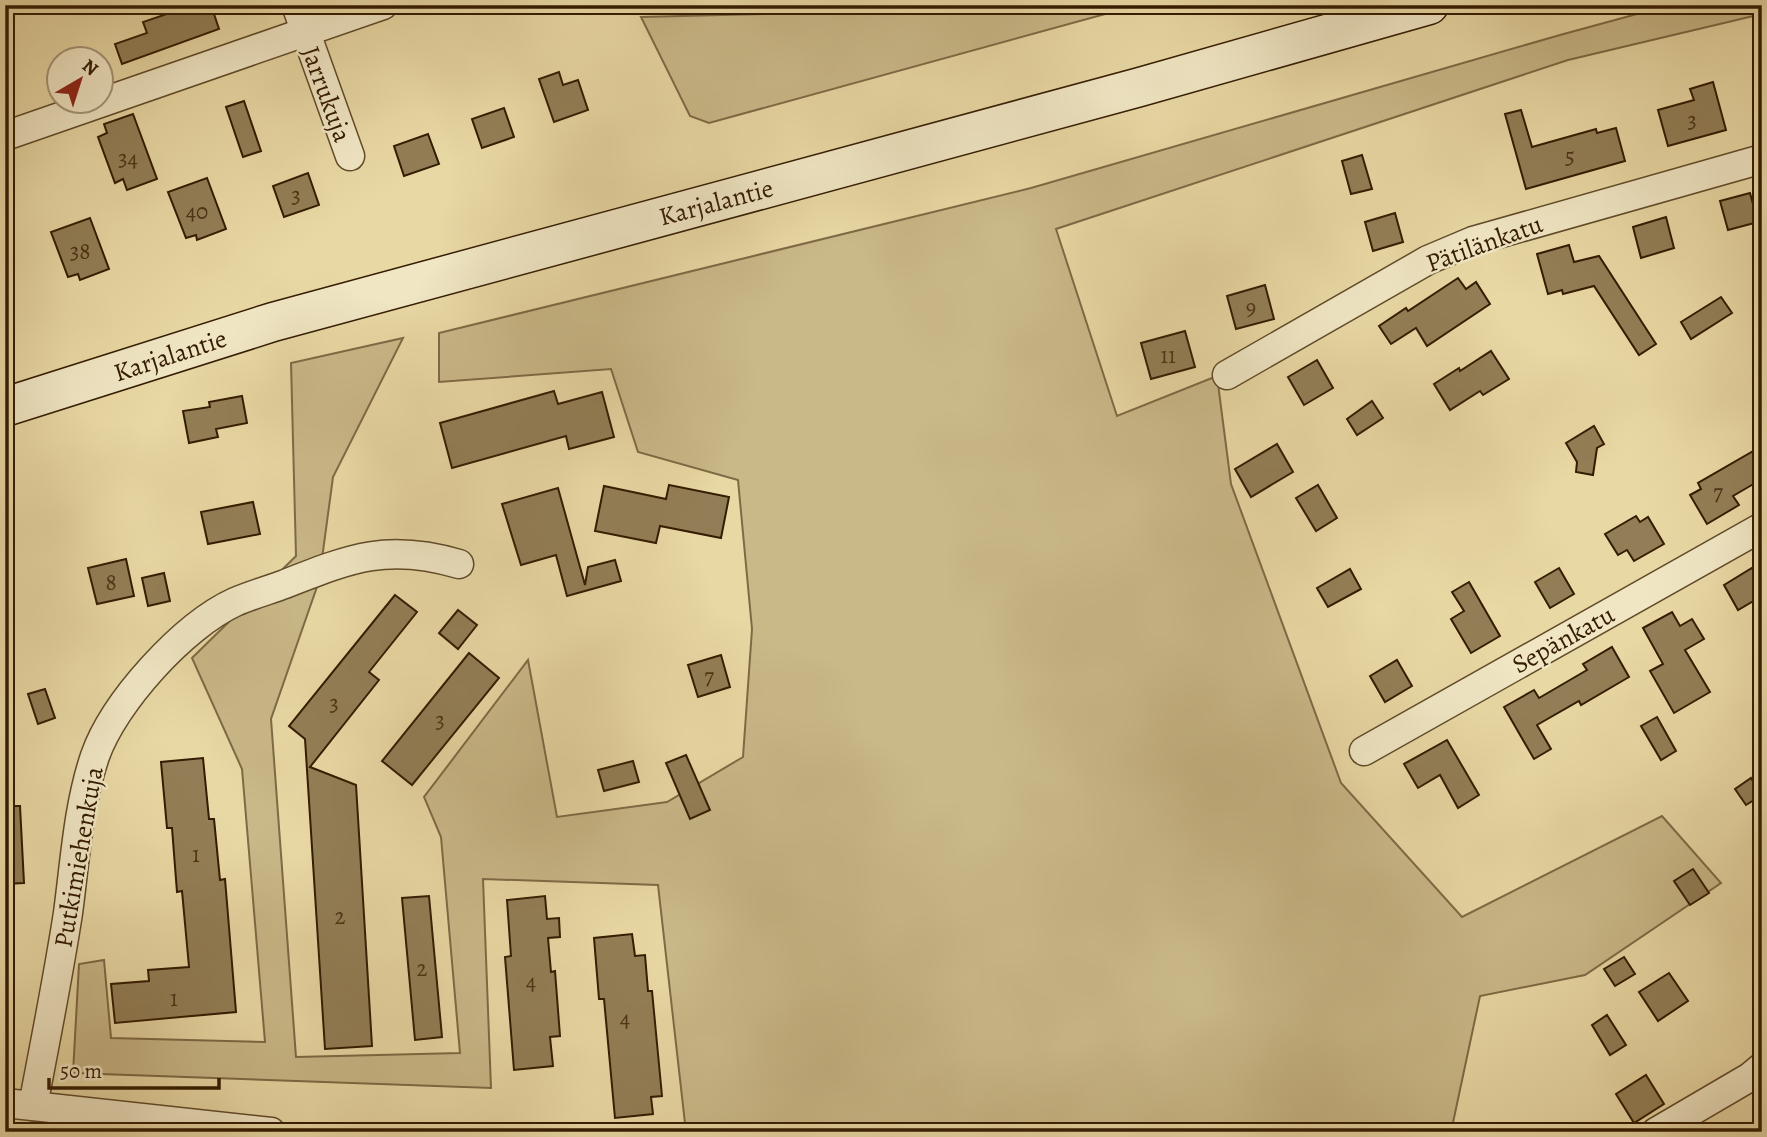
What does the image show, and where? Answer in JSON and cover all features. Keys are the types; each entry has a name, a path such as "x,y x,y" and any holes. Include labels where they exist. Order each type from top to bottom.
{"main road":[{"name":"Karjalantie","path":"5,407 273,322 1127,90 1429,5"}],"street":[{"path":"5,136 301,18 383,5"},
{"name":"Jarrukuja","path":"301,18 350,156"},
{"name":"Pätilänkatu","path":"1227,375 1428,260 1473,242 1762,159"},
{"name":"Sepänkatu","path":"1364,751 1762,527"},
{"name":"Putkimiehenkuja","path":"19,1105 66,923 82,808 96,755 117,716 137,687 183,637 234,603 351,560 375,554 411,553 459,564"},
{"path":"1656,1132 1750,1077 1762,1067"},
{"path":"19,1105 271,1132"}],"shaded area":[{"path":"766,5 1138,5 709,123 690,116 641,17 767,14"},
{"path":"1670,5 1762,5 1762,14 1568,60 1056,229 1117,416 1217,376 1231,484 1341,783 1462,917 1662,816 1721,883 1585,975 1480,996 1451,1132 686,1132 658,885 483,879 491,1088 73,1073 79,964 104,960 111,1038 265,1042 242,769 192,658 296,556 291,363 403,338 333,477 319,581 271,719 296,1057 460,1053 441,837 424,797 528,660 557,817 667,802 743,757 752,629 738,480 638,452 611,369 439,382 439,333 1031,188"}],"building":[{"path":"193,5 211,5 219,29 122,64 115,44 147,33 143,22"},
{"path":"559,72 563,85 578,80 588,110 554,122 539,79"},
{"path":"1713,82 1726,130 1668,146 1658,110 1694,100 1690,89"},
{"path":"244,101 261,151 243,157 226,107"},
{"path":"504,108 514,137 482,148 472,119"},
{"path":"1521,110 1532,147 1596,129 1597,133 1616,128 1625,161 1526,189 1505,114"},
{"path":"133,114 157,179 127,190 123,179 115,183 98,137 107,133 104,124"},
{"path":"428,134 439,164 404,176 394,146"},
{"path":"1362,155 1372,189 1351,194 1342,161"},
{"path":"308,173 319,205 284,217 273,186"},
{"path":"207,178 226,229 197,240 196,235 186,238 168,192"},
{"path":"1750,193 1758,222 1728,230 1720,201"},
{"path":"1395,213 1403,242 1373,251 1365,222"},
{"path":"1666,217 1674,248 1641,258 1633,227"},
{"path":"90,218 109,269 80,280 78,274 68,277 51,232"},
{"path":"1569,245 1574,262 1599,256 1656,344 1639,355 1594,286 1563,294 1562,290 1548,294 1537,254"},
{"path":"1458,278 1466,289 1476,282 1490,304 1427,346 1416,328 1391,344 1379,326 1406,308 1408,311"},
{"path":"1265,285 1274,319 1236,329 1227,296"},
{"path":"1721,297 1732,313 1691,339 1681,322"},
{"path":"1185,331 1195,367 1151,379 1141,343"},
{"path":"1491,351 1509,379 1483,395 1480,391 1450,410 1434,384"},
{"path":"1317,360 1333,388 1304,405 1288,377"},
{"path":"554,391 558,404 602,392 614,437 569,449 566,436 452,468 440,423"},
{"path":"242,396 247,423 216,429 218,437 189,443 183,411 210,407 209,402"},
{"path":"1372,401 1383,418 1357,435 1347,419"},
{"path":"1594,426 1604,444 1597,448 1593,475 1576,472 1577,462 1566,443"},
{"path":"1277,444 1293,472 1251,497 1235,469"},
{"path":"1762,446 1762,479 1733,496 1739,505 1707,524 1690,495 1701,489 1698,483"},
{"path":"669,485 729,497 721,538 660,526 656,543 595,531 604,486 666,499"},
{"path":"1318,485 1337,518 1316,531 1296,498"},
{"path":"558,488 585,585 588,567 615,560 621,581 567,596 556,555 521,565 502,504"},
{"path":"253,502 260,534 208,544 201,512"},
{"path":"1636,516 1640,522 1648,517 1664,544 1634,561 1627,550 1618,555 1605,534"},
{"path":"126,559 134,596 97,604 88,568"},
{"path":"1559,568 1574,594 1550,608 1535,582"},
{"path":"1752,568 1762,585 1762,596 1738,610 1724,585"},
{"path":"1350,569 1361,589 1328,607 1317,588"},
{"path":"164,573 170,601 148,606 142,578"},
{"path":"1469,582 1500,636 1471,653 1451,619 1464,611 1452,592"},
{"path":"395,595 417,612 369,672 379,680 310,767 356,785 372,1046 325,1049 305,739 289,726"},
{"path":"458,610 477,625 458,649 439,633"},
{"path":"1672,612 1680,626 1692,619 1704,639 1685,650 1710,692 1674,713 1650,671 1663,664 1643,628"},
{"path":"1612,647 1629,677 1581,705 1579,701 1537,725 1551,749 1534,759 1504,707 1534,690 1539,698 1587,670 1583,664"},
{"path":"469,653 499,678 412,785 382,761"},
{"path":"721,655 730,687 698,697 688,665"},
{"path":"1397,660 1412,686 1385,702 1370,676"},
{"path":"45,689 55,718 38,724 28,694"},
{"path":"1657,717 1676,751 1661,760 1641,726"},
{"path":"1447,740 1479,795 1458,808 1440,775 1418,788 1404,764"},
{"path":"686,755 710,810 690,819 666,763"},
{"path":"203,758 209,819 214,819 220,880 225,879 236,1012 115,1023 111,984 149,981 148,970 189,967 182,891 177,892 172,828 167,828 161,762"},
{"path":"633,761 639,782 604,791 598,770"},
{"path":"1751,778 1762,795 1746,805 1735,789"},
{"path":"5,806 20,806 24,883 5,884"},
{"path":"1693,869 1709,893 1690,905 1674,881"},
{"path":"429,896 442,1037 415,1040 402,898"},
{"path":"545,896 547,919 559,918 560,937 548,938 551,972 555,971 560,1036 550,1037 553,1066 514,1070 505,957 511,956 507,900"},
{"path":"632,934 635,956 645,955 648,991 652,991 662,1096 651,1097 653,1114 615,1118 604,999 599,999 594,938"},
{"path":"1624,957 1635,974 1615,986 1604,969"},
{"path":"1669,973 1688,1001 1658,1021 1639,992"},
{"path":"1607,1015 1626,1045 1610,1055 1592,1025"},
{"path":"1646,1075 1664,1104 1634,1123 1616,1094"}]}
